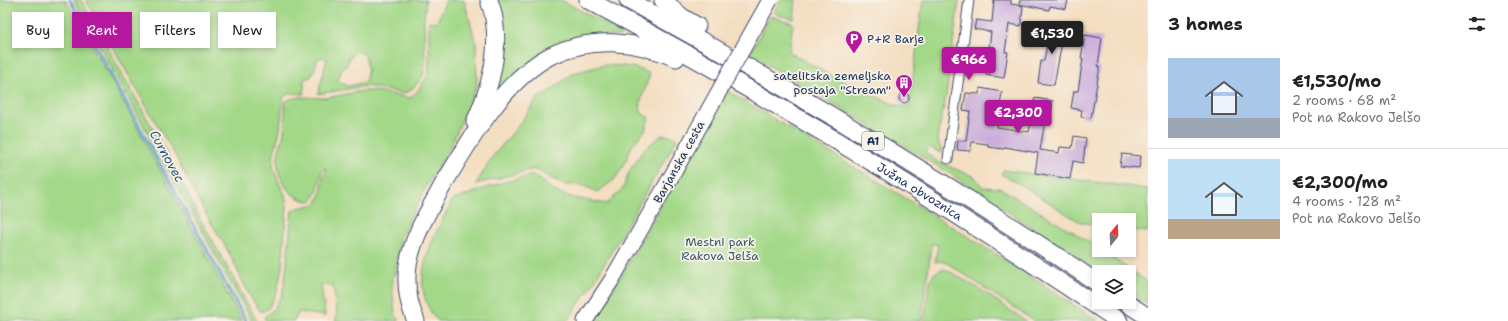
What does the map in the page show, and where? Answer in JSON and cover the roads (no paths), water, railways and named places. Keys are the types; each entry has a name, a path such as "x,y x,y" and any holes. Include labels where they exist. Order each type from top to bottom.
{"highway":[{"path":"464,149 487,92 495,59 495,27 489,0"},
{"name":"Južna obvoznica","path":"588,0 744,86 936,201 1119,321"},
{"name":"Južna obvoznica","path":"628,0 743,64 892,152 1092,280"},
{"path":"663,0 682,17 721,42 743,64"},
{"path":"416,321 409,304 407,293 407,274 411,254 418,233 428,212 464,149 504,95 526,72 550,56 575,46 606,42 636,45 664,52 705,74 744,86"},
{"path":"1136,309 1148,317"}],"main road":[{"name":"Barjanska cesta","path":"585,321 611,281 675,170 770,0"}],"street":[{"path":"948,159 969,0"}],"waterway":[{"name":"Curnovec","path":"70,0 246,321"}],"place":[{"name":"P+R Barje","path":"854,54"},
{"name":"satelitska zemeljska postaja \"Stream\"","path":"904,98"}],"park label":[{"name":"Mestni park Rakova Jelša","path":"720,249"}]}
